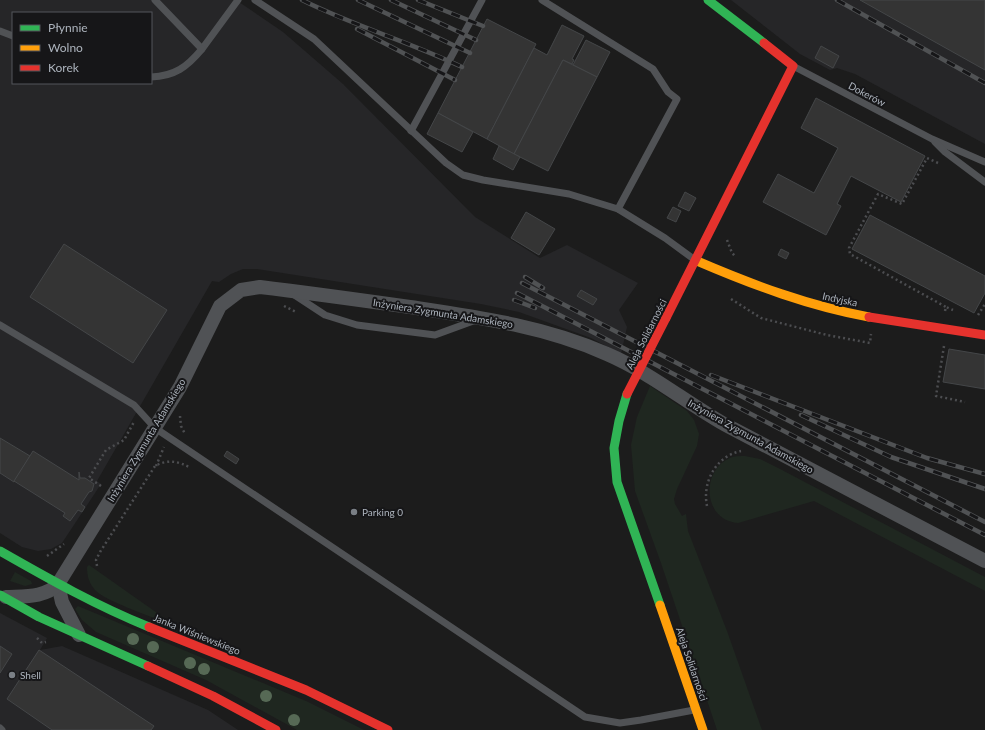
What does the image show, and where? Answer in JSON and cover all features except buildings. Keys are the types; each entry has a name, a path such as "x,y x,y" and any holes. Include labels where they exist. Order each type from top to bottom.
{"main road":[{"path":"708,0 793,66"},
{"name":"Aleja Solidarności","path":"703,730 616,482 614,448 619,421 627,394 697,261 793,66"},
{"name":"Indyjska","path":"697,261 741,279 815,305 985,335"},
{"name":"Janka Wiśniewskiego","path":"0,551 58,584 118,614 306,690 388,730"},
{"path":"2,596 39,617 213,696 276,730"}],"street":[{"name":"Inżyniera Zygmunta Adamskiego","path":"2,596 35,596 53,590 58,584 180,387 220,306 241,290 251,287 286,290 483,318 547,332 606,354 658,381 696,408 724,424 985,562"},
{"path":"58,584 62,602 79,635"}],"lane":[{"path":"155,0 202,49"},
{"path":"152,77 173,73 189,65 238,0"},
{"path":"255,0 314,39 446,163 463,175 483,180 569,194 618,208 665,238 697,261"},
{"path":"411,131 482,0"},
{"path":"542,0 653,69 668,92 677,99 618,208"},
{"path":"0,31 12,36"},
{"name":"Dokerów","path":"793,66 932,139 985,162"},
{"name":"Dokerów","path":"932,139 951,156 985,182"},
{"path":"286,290 325,315 357,325 435,334 483,318"},
{"path":"0,325 134,405 155,428 585,717 620,723 696,709"}],"path":[{"path":"938,163 928,158 902,204 878,194 849,248 850,254 946,307"},
{"path":"727,236 727,242 732,253 739,259"},
{"path":"731,299 761,318 827,335 870,343 871,330"},
{"path":"278,304 297,312"},
{"path":"945,341 936,396 965,402"},
{"path":"181,410 181,426 187,436"},
{"path":"97,492 102,486 89,478 106,450 124,440 140,412"},
{"path":"707,506 705,493 708,481 719,462 739,451 746,451"},
{"path":"97,566 96,560 100,552 155,466 163,462 173,461 199,473 210,465"},
{"path":"46,556 63,545 68,538"}],"shaded area":[{"path":"0,0 236,0 283,32 343,84 475,217 540,258 567,245 638,283 619,310 627,327 621,354 591,338 519,312 481,304 257,269 243,269 231,274 219,282 212,281 97,481 101,484 62,543 51,549 38,551 22,547 0,533"},
{"path":"731,0 985,0 985,144 855,74 837,68 830,70 800,54"},
{"path":"650,386 687,411 694,420 699,434 697,446 677,489 674,499 675,504 682,516 686,514 688,531 727,631 762,730 717,730 661,563 635,491 631,445 637,417"},
{"path":"745,456 760,459 782,470 985,577 985,591 814,501 738,523 726,520 717,513 712,504 710,483 714,473 721,464 732,457"},
{"path":"89,565 177,627 121,605 101,595 95,590 90,582 87,570"},
{"path":"15,572 31,581 32,584 25,586 10,581"},
{"path":"78,606 306,701 364,730 297,730 206,680 96,632 82,620 75,609"},
{"path":"0,613 47,638 40,650 62,646 208,710 238,730 0,730"}],"railway":[{"path":"302,0 462,67"},
{"path":"358,0 470,53"},
{"path":"391,0 476,40"},
{"path":"418,0 483,26"},
{"path":"837,0 985,83"},
{"path":"357,29 455,80"},
{"path":"525,277 543,288"},
{"path":"522,283 985,522"},
{"path":"517,293 985,535"},
{"path":"514,300 535,308"},
{"path":"711,375 927,458 985,474"},
{"path":"801,415 891,457 985,489"}],"traffic: fast":[{"path":"708,0 764,43"},
{"path":"627,394 619,421 614,448 617,482 660,605"},
{"path":"0,551 92,601 149,627"},
{"path":"0,595 39,617 148,666"}],"traffic: slow":[{"path":"697,261 803,301 869,317"},
{"path":"660,605 703,730"}],"traffic: jam":[{"path":"666,318 793,66 764,43"},
{"path":"869,317 985,335"},
{"path":"627,394 666,318"},
{"path":"149,627 306,690 388,730"},
{"path":"148,666 213,696 276,730"}],"place":[{"name":"Parking 0","path":"354,512"},
{"name":"Shell","path":"12,675"}]}
